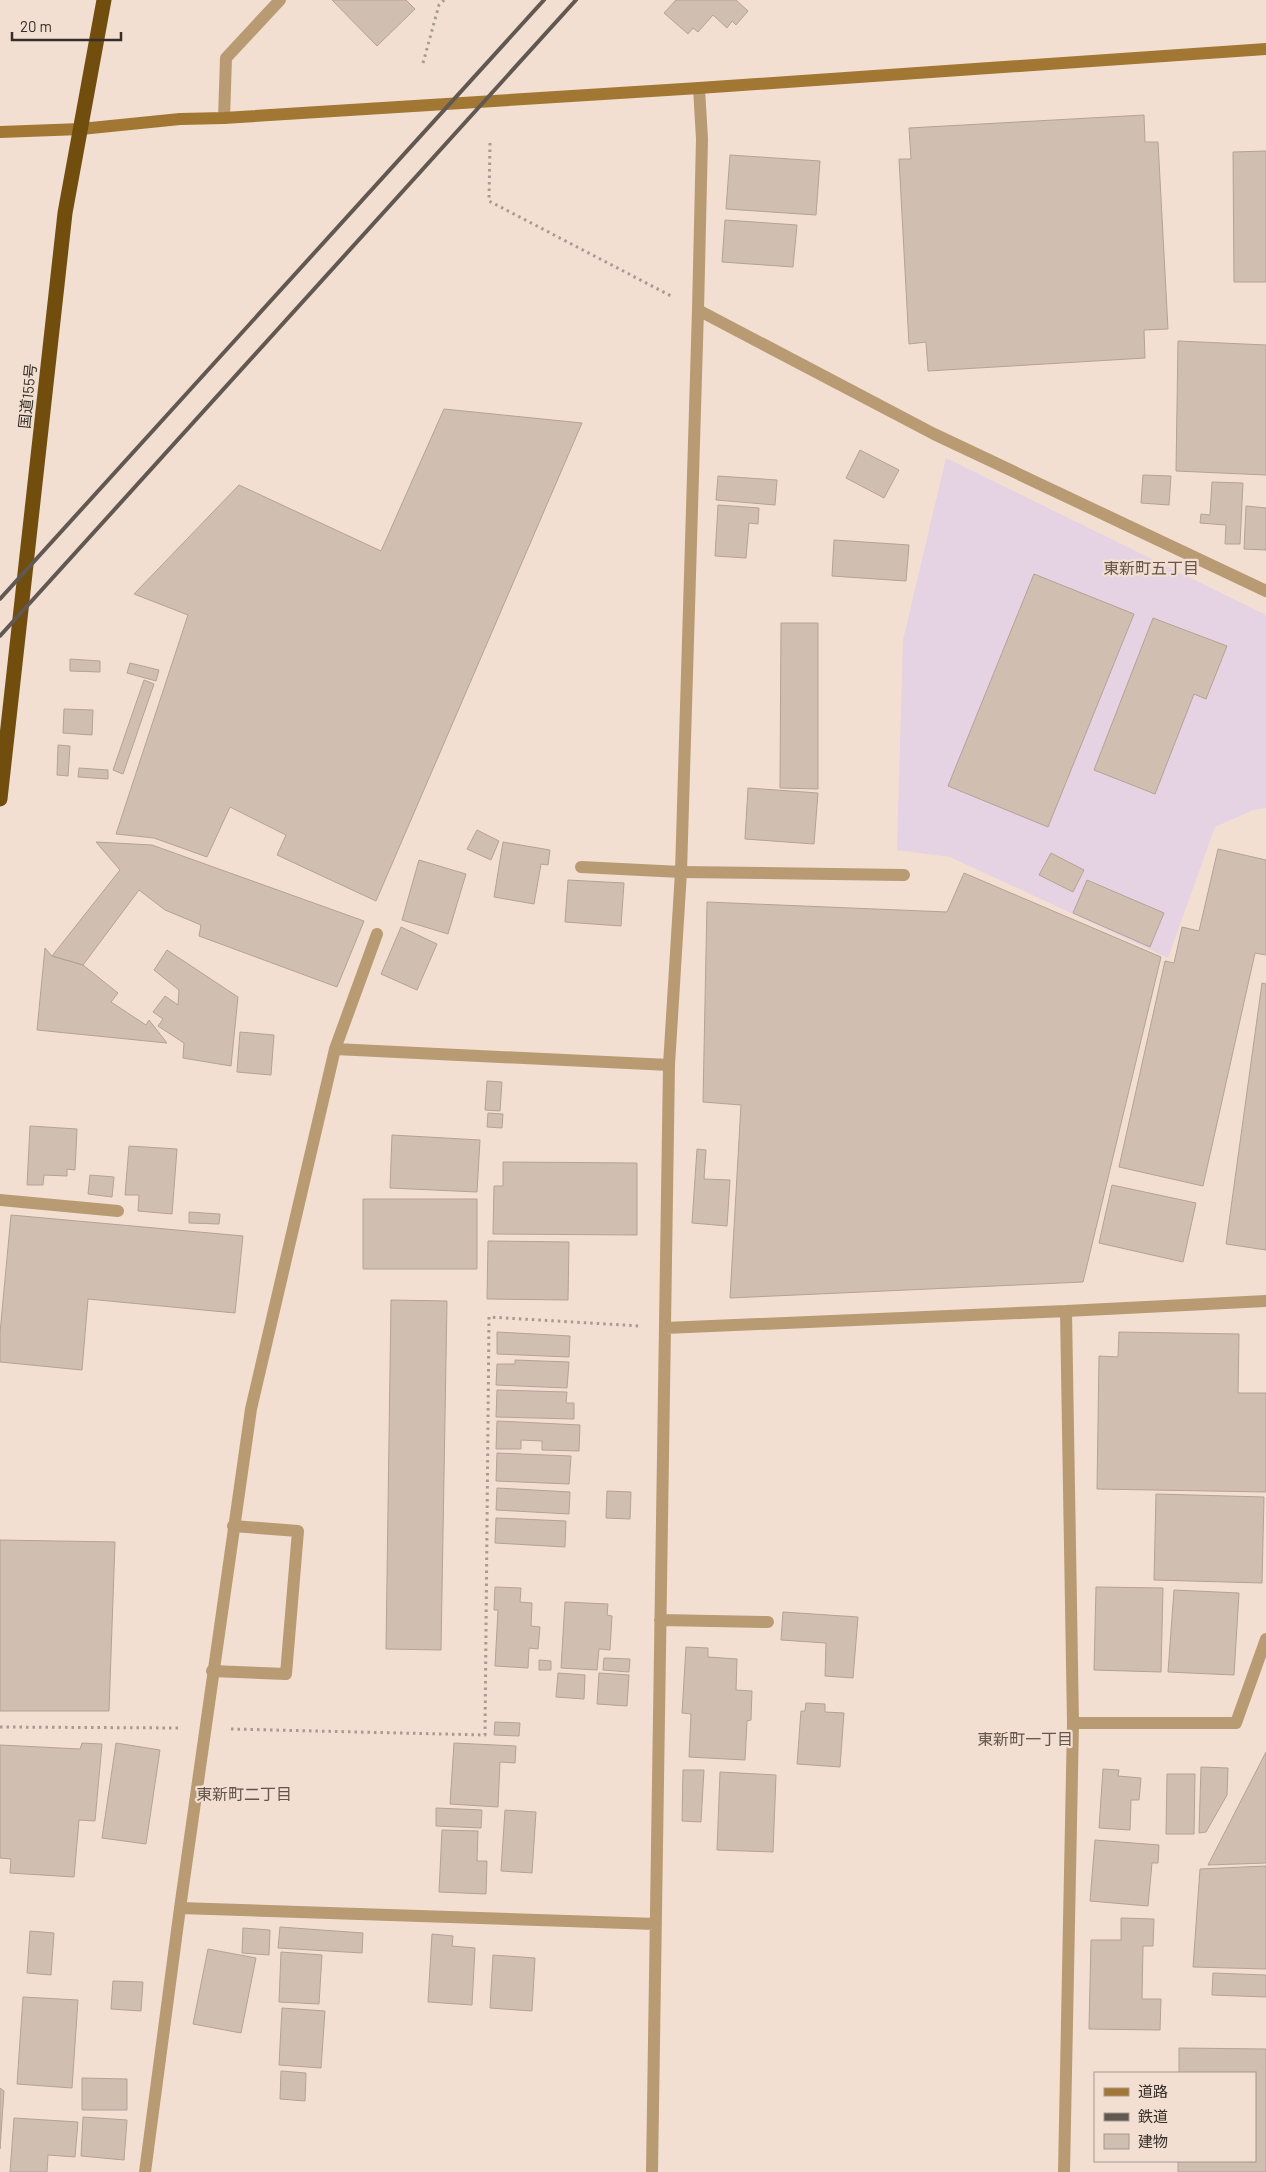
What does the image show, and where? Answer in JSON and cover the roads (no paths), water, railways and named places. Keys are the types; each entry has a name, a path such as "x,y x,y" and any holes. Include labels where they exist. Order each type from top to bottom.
{"highway":[{"name":"国道155号","path":"0,799 65,213 104,0"}],"street":[{"path":"224,118 226,58 280,0"},
{"path":"0,132 81,129 180,119 224,118 699,88 1266,49"},
{"path":"652,2172 669,1065 681,872 702,139 699,88"},
{"path":"698,310 934,434 1266,591"},
{"path":"581,867 681,872 904,875"},
{"path":"144,2172 204,1728 251,1409 335,1049 377,934"},
{"path":"335,1049 669,1065"},
{"path":"0,1200 118,1211"},
{"path":"665,1328 1266,1301"},
{"path":"1064,2172 1073,1722 1066,1311"},
{"path":"212,1671 286,1674 298,1531 233,1526"},
{"path":"660,1620 768,1622"},
{"path":"1073,1722 1236,1723 1266,1639"},
{"path":"180,1908 656,1924"}],"railway":[{"path":"0,599 544,0"},
{"path":"0,636 576,0"}],"district":[{"name":"東新町五丁目","path":"1151,567"},
{"name":"東新町一丁目","path":"1025,1738"},
{"name":"東新町二丁目","path":"244,1793"}]}
